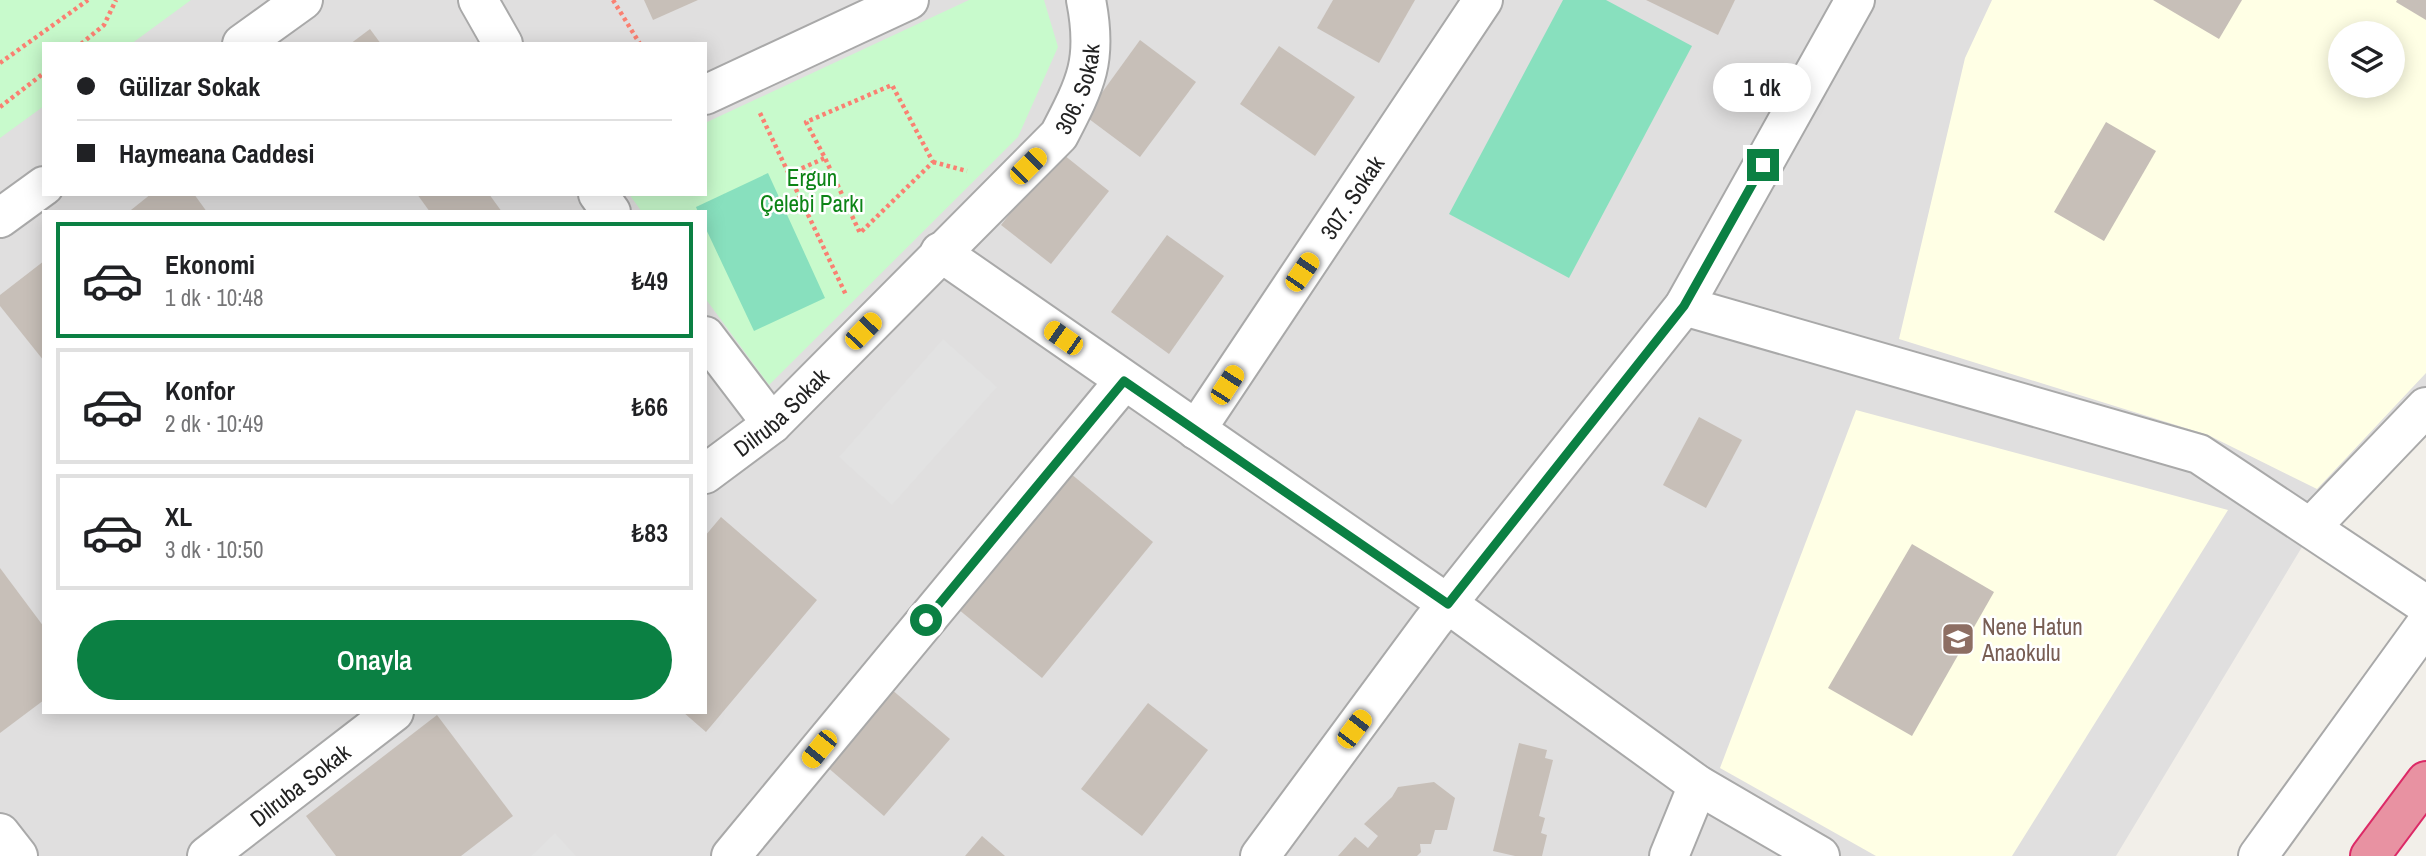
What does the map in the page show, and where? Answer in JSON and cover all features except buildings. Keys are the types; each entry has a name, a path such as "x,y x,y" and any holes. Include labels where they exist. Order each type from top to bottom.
{"highway":[{"path":"2370,856 2426,781"}],"street":[{"path":"245,42 303,0"},
{"path":"478,0 502,42"},
{"path":"707,94 909,0"},
{"name":"306. Sokak","path":"940,252 1059,135 1087,80 1092,30 1086,0"},
{"name":"307. Sokak","path":"1196,430 1483,0"},
{"path":"1260,856 1448,604 1684,306 1856,0"},
{"path":"0,218 42,187"},
{"path":"940,252 1448,604 1698,785 1820,856"},
{"name":"Dilruba Sokak","path":"707,473 772,424 940,252"},
{"path":"1684,306 2199,454 2426,605"},
{"path":"707,339 772,424"},
{"path":"731,856 1124,381"},
{"path":"2311,527 2426,407"},
{"path":"2258,856 2426,624"},
{"name":"Dilruba Sokak","path":"231,849 392,714"},
{"path":"1669,856 1698,785"},
{"path":"0,833 18,856"}],"path":[{"path":"0,63 88,0"},
{"path":"83,42 104,25 116,0"},
{"path":"613,0 639,42"},
{"path":"0,107 42,75"},
{"path":"743,77 863,331"},
{"path":"892,85 933,162 860,233 825,158 806,122 892,85"},
{"path":"789,174 825,158"}],"shaded area":[{"path":"0,0 2426,0 2426,413 2302,547 2116,856 0,856"},
{"path":"1992,0 2426,0 2426,373 2317,489 2208,435 1899,339 1965,58"},
{"path":"943,339 997,387 892,505 839,457"},
{"name":"Nene Hatun Anaokulu","path":"1856,410 2228,510 2012,856 1876,856 1720,768"},
{"path":"555,833 576,856 531,856"}],"green space":[{"path":"0,0 191,0 134,42 42,42 42,107 0,138"},
{"name":"Ergun Çelebi Parkı","path":"969,0 1044,0 1058,47 1018,137 769,385 707,301 707,210 641,210 630,196 707,196 707,122"},
{"path":"1563,0 1606,0 1692,46 1569,278 1449,214"},
{"path":"768,173 825,298 754,331 707,231 707,210 697,210 696,207"}],"place":[{"name":"Nene Hatun Anaokulu","path":"1958,639"}],"route":[{"path":"926,620 1124,381 1448,604 1684,306 1763,165"}]}
